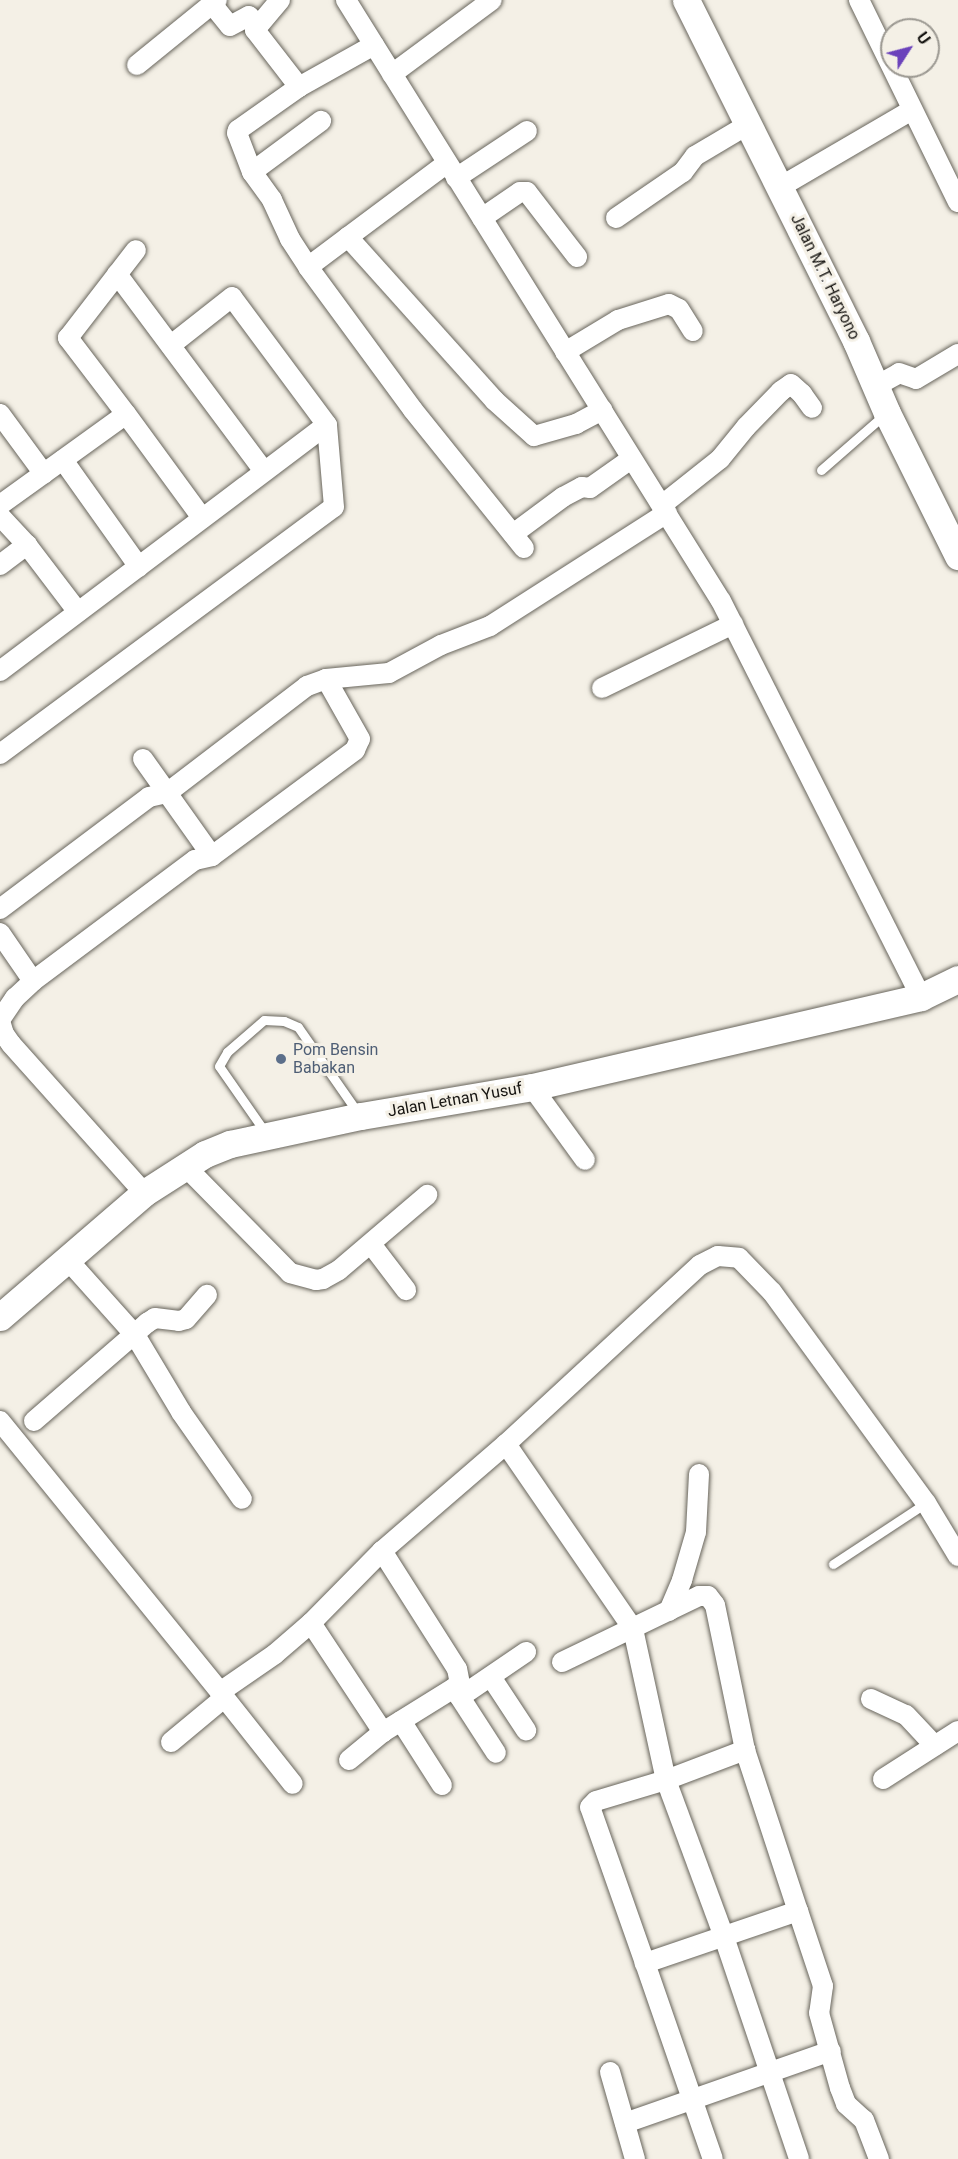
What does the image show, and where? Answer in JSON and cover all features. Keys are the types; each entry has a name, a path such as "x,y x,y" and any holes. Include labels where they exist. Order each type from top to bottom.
{"street":[{"path":"280,0 276,8 254,28 299,87"},
{"path":"346,0 631,459 665,509 733,624 921,997"},
{"path":"392,74 492,0"},
{"name":"Jalan M.T. Haryono","path":"686,0 856,341 887,413 958,556"},
{"path":"859,0 958,202"},
{"path":"137,65 214,2 230,26 249,16 256,25"},
{"path":"374,45 299,87 238,130 237,133 252,172 272,200 290,238 308,267 413,410 518,541 563,497 582,487 590,488 631,459"},
{"path":"780,187 912,110"},
{"path":"252,172 321,122"},
{"path":"616,218 683,172 695,156 749,124"},
{"path":"308,267 348,237 451,171 527,131"},
{"path":"482,218 519,192 527,192 578,257"},
{"path":"348,237 463,367 526,431 534,436 541,435 576,424 602,410"},
{"path":"136,250 68,338 202,518"},
{"path":"117,273 264,471"},
{"path":"0,754 334,507 327,425 232,297 171,345"},
{"path":"565,352 618,320 669,304 679,309 693,331"},
{"path":"876,386 898,373 916,379 958,354"},
{"path":"0,909 149,797 167,793 301,690 326,679 388,673 441,645 490,626 665,509 720,459 746,427 781,390 790,384 802,394 812,408"},
{"path":"0,414 44,474"},
{"path":"0,506 126,414"},
{"path":"0,670 327,425"},
{"path":"63,460 139,567"},
{"path":"0,516 27,545 78,612"},
{"path":"0,565 27,545"},
{"path":"602,688 733,624"},
{"path":"144,1193 11,1044 4,1034 0,1021 15,998 33,981 195,860 212,856 344,758 360,742 326,679"},
{"path":"143,759 212,856"},
{"path":"0,933 33,981"},
{"name":"Jalan Letnan Yusuf","path":"0,1317 144,1193 230,1144 361,1116 532,1087 921,997 958,979"},
{"path":"532,1087 585,1160"},
{"path":"186,1167 290,1273 303,1278 323,1279 371,1244 427,1195"},
{"path":"371,1244 406,1290"},
{"path":"171,1742 222,1695 311,1623 382,1551 506,1444 700,1265 718,1256 739,1258 772,1292 926,1503 958,1556"},
{"path":"67,1259 135,1335 181,1412 242,1499"},
{"path":"34,1421 155,1318 179,1321 186,1319 207,1295"},
{"path":"0,1421 293,1784"},
{"path":"506,1444 633,1629 666,1780 724,1937 800,2159"},
{"path":"669,1611 682,1581 696,1532 699,1474"},
{"path":"382,1551 457,1669 460,1684 457,1693"},
{"path":"562,1662 699,1596 712,1599 746,1750 823,1986 819,2013 842,2096 846,2104 864,2120 879,2159"},
{"path":"311,1623 383,1732"},
{"path":"348,1760 383,1732 401,1721 491,1677 526,1652"},
{"path":"491,1677 526,1730"},
{"path":"457,1693 496,1753"},
{"path":"871,1699 906,1715 935,1746"},
{"path":"401,1721 442,1785"},
{"path":"883,1779 958,1731"},
{"path":"713,2159 694,2098 591,1815 591,1807 596,1801 666,1780 746,1750"},
{"path":"645,1963 798,1911"},
{"path":"626,2123 831,2051"},
{"path":"610,2072 635,2159"}],"lane":[{"path":"821,470 866,428 887,413"},
{"path":"268,1136 219,1066 227,1052 264,1020 284,1021 298,1027 361,1116"},
{"path":"833,1564 926,1503"}],"place":[{"name":"Pom Bensin Babakan","path":"281,1059"}]}
